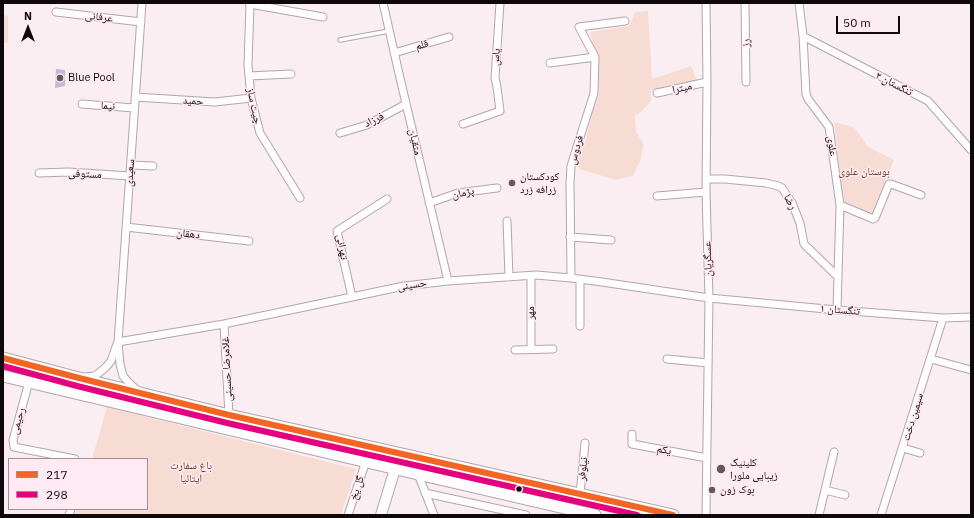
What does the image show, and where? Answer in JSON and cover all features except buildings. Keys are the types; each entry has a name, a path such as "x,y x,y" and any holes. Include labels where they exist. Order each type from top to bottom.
{"main road":[{"path":"3,358 229,415 673,515"},
{"path":"3,376 595,515"},
{"path":"381,515 395,469"}],"street":[{"name":"سعیدی","path":"140,393 123,376 120,364 118,342 142,3"},
{"name":"متقیان","path":"383,3 448,281"},
{"name":"یاس","path":"463,124 500,111 495,78 500,3"},
{"name":"عسگریان","path":"706,3 706,192 709,298 706,515"},
{"name":"رز","path":"745,3 746,82"},
{"name":"علوی","path":"799,3 803,36 806,94 808,99 829,127 840,205 837,310"},
{"path":"249,4 323,17"},
{"name":"چیت ساز","path":"249,4 248,65 251,98 260,133 300,198"},
{"name":"عرفانی","path":"56,12 141,22"},
{"name":"فردوس","path":"570,278 571,166 594,93 595,57 579,27 625,21"},
{"name":"تنگستان ۲","path":"803,36 928,101 971,150"},
{"name":"قلم","path":"394,53 449,37"},
{"path":"550,63 595,57"},
{"path":"249,76 291,74"},
{"name":"میترا","path":"657,93 707,82"},
{"name":"حمید","path":"135,97 215,102 251,98"},
{"name":"نیما","path":"82,104 134,108"},
{"name":"فرزاد","path":"340,133 367,125 406,104"},
{"path":"130,165 153,166"},
{"name":"مستوفی","path":"39,173 68,172 130,176"},
{"name":"رضا","path":"706,179 725,179 766,183 782,188 792,203 800,223 804,244 838,278"},
{"path":"840,205 873,219 875,218 889,184 921,195"},
{"name":"پژمان","path":"429,204 458,193 497,188"},
{"path":"657,196 706,192"},
{"name":"تهرانی","path":"352,297 337,231 387,200"},
{"path":"507,221 509,277"},
{"name":"دهقان","path":"126,227 249,241"},
{"path":"570,237 610,240"},
{"name":"حسینی","path":"118,342 224,324 404,286 448,281 531,276 570,278 709,298"},
{"name":"مهر","path":"531,276 531,349"},
{"path":"580,280 580,326"},
{"name":"تنگستان ۱","path":"709,298 943,318 971,317"},
{"name":"سیمین دخت","path":"881,515 943,318"},
{"name":"غلامرضا حسینی","path":"224,324 229,415"},
{"name":"سعیدی","path":"79,378 94,376 106,367 111,361 118,342"},
{"path":"515,350 553,349"},
{"path":"667,359 708,363"},
{"path":"931,359 971,370"},
{"name":"رحیمی","path":"29,382 13,440 14,447 69,458"},
{"name":"یکم","path":"632,434 632,444 707,458"},
{"name":"نیلوفر","path":"580,494 586,443"},
{"path":"903,448 920,453"},
{"path":"819,515 834,452"},
{"name":"گل یخ","path":"348,515 366,461"},
{"path":"418,474 434,515"},
{"path":"825,490 845,495"},
{"path":"425,493 503,513 526,515"}],"lane":[{"path":"340,40 389,31"}],"green space":[{"path":"648,11 652,79 691,66 697,81 651,90 651,101 635,116 636,132 644,144 640,161 633,176 616,180 579,169 577,161 586,140 593,108 599,94 599,62 590,32 629,26 635,12"},
{"path":"3,15 8,16 8,43 3,42"},
{"name":"بوستان علوی","path":"834,122 854,127 868,147 894,160 872,214 844,202"},
{"name":"باغ سفارت ایتالیا","path":"107,407 356,469 341,515 75,515 77,510 148,510 148,458 92,458"}],"shaded area":[{"name":"Blue Pool","path":"56,69 65,70 65,86 55,88"}],"transit line":[{"name":"217","path":"3,358 229,415 673,515"},
{"name":"298","path":"3,366 227,423 637,515"}],"place":[{"name":"Blue Pool","path":"60,78"},
{"name":"کودکستان زرافه زرد","path":"512,183"},
{"name":"کلینیک زیبایی ملورا","path":"721,469"},
{"name":"بوک زون","path":"712,490"}]}
